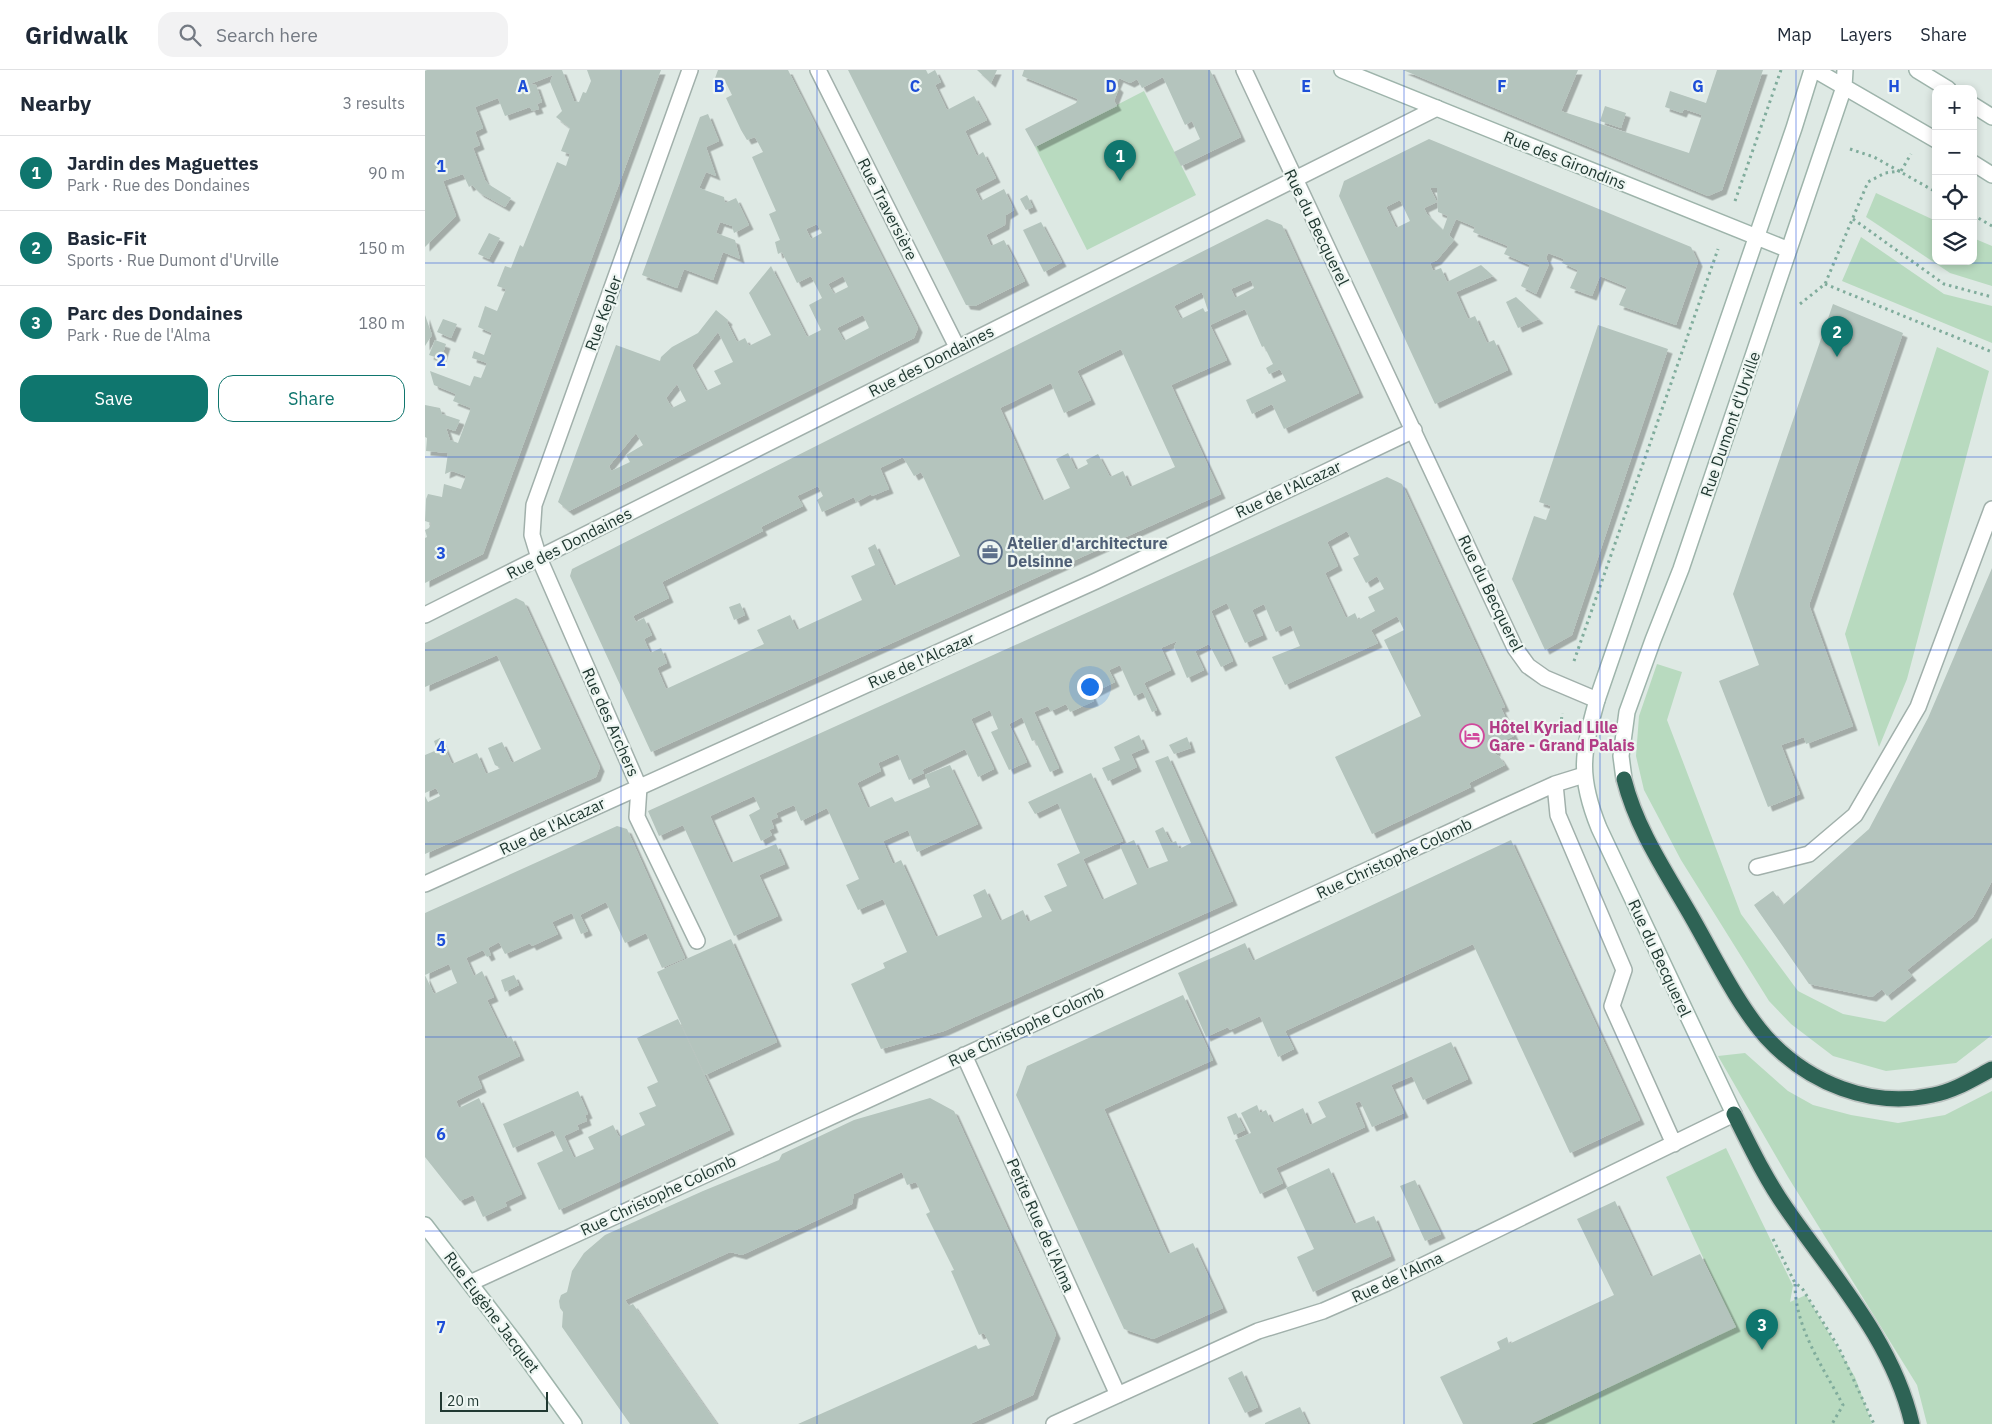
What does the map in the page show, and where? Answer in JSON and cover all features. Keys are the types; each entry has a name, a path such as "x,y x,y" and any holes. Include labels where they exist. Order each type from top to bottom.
{"highway":[{"path":"1624,779 1630,803 1645,835 1725,975 1766,1036 1793,1061 1818,1079 1846,1091 1876,1098 1905,1099 1934,1095 1965,1084 1992,1069"},
{"path":"1734,1114 1769,1183 1864,1318 1891,1367 1912,1424"}],"street":[{"name":"Rue Kepler","path":"539,558 531,535 534,505 690,70"},
{"name":"Rue Traversière","path":"818,70 957,347"},
{"name":"Rue du Becquerel","path":"1244,70 1515,648 1528,666 1545,678 1597,700 1584,754 1584,775 1592,811 1734,1114"},
{"name":"Rue des Girondins","path":"1342,70 1789,250"},
{"path":"1597,700 1814,70 1932,138"},
{"name":"Rue Dumont d'Urville","path":"1624,779 1621,756 1627,712 1681,569 1844,87 1845,70"},
{"path":"1917,70 1941,85"},
{"path":"1977,107 1992,117"},
{"name":"Rue des Dondaines","path":"425,615 1437,108"},
{"path":"1977,166 1992,175"},
{"name":"Rue de l'Alcazar","path":"425,884 1096,581 1414,430"},
{"path":"1757,867 1809,854 1855,815 1918,707 1992,509"},
{"name":"Rue des Archers","path":"539,558 639,786 637,817 697,941"},
{"name":"Rue Christophe Colomb","path":"470,1283 964,1054 1555,784 1584,775"},
{"path":"1555,784 1558,816 1624,970 1612,1006 1674,1144"},
{"name":"Petite Rue de l'Alma","path":"964,1054 1118,1395"},
{"name":"Rue de l'Alma","path":"1054,1424 1257,1331 1292,1322 1332,1307 1734,1114"},
{"name":"Rue Eugène Jacquet","path":"425,1225 518,1346 574,1424"}],"path":[{"path":"1560,736 1565,688 1781,70"},
{"path":"1874,157 1932,190"},
{"path":"1800,304 1825,284 1869,182 1885,173 1901,171"},
{"path":"1977,217 1992,226"},
{"path":"1853,219 1945,284 1992,297"},
{"path":"1825,284 1992,352"},
{"path":"1795,1283 1796,1307 1809,1342 1843,1405 1832,1424"},
{"path":"1802,1288 1839,1348 1874,1424"}],"green space":[{"path":"1144,91 1196,195 1087,250 1035,147"},
{"path":"1876,193 1932,219 1932,261 1866,217"},
{"path":"1861,237 1944,294 1992,306 1992,343 1842,281"},
{"path":"1977,240 1992,246 1992,286 1950,273 1938,265 1977,265"},
{"path":"1937,347 1989,371 1907,679 1879,747 1845,634"},
{"path":"1657,664 1682,672 1667,720 1741,914 1798,991 1843,1014 1885,1022 1992,938 1992,1035 1956,1063 1886,1071 1833,1056 1791,1024 1769,1001 1681,860 1644,790 1636,756 1639,716"},
{"path":"1745,1053 1788,1091 1813,1105 1851,1115 1898,1123 1945,1115 1992,1091 1992,1424 1927,1424 1917,1385 1788,1177 1718,1056"},
{"path":"1726,1148 1793,1286 1790,1302 1806,1295 1855,1377 1872,1424 1531,1424 1735,1327 1666,1177"}],"building":[{"path":"562,70 574,101 579,102 583,92 586,93 591,81 587,70 661,70 483,554 425,583 425,538 427,537 425,530 429,528 431,523 425,521 426,499 428,494 442,497 444,484 461,489 466,476 452,471 445,474 448,453 426,451 425,405 440,408 442,414 460,420 455,431 446,428 450,440 458,443 471,408 453,401 456,394 434,385 430,371 470,386 474,376 481,378 487,363 472,358 474,351 484,355 492,333 478,327 485,306 497,311 506,289 497,286 505,266 511,268 520,245 523,247 557,162 566,166 570,154 561,151 570,128 556,117 562,111 550,82 553,75 530,84 536,85 542,102 537,104 539,109 532,111 530,107 505,116 498,98 475,107 483,128 475,132 480,145 473,148 485,180 488,184 511,198 505,207 480,193 472,185 469,187 463,174 443,181 456,216 425,247 425,71"},
{"path":"718,70 788,70 918,328 914,338 569,511 558,502 616,345 660,361 661,357 672,347 698,333 716,310 728,320 727,322 737,342 745,338 749,346 771,335 749,293 771,266 807,337 821,330 809,305 822,298 811,276 797,283 782,252 778,254 775,242 780,240 769,214 776,211 752,157 763,152 755,137 747,140 741,130 726,98 732,95 723,77 714,81","holes":["817,224 822,233 811,239 806,229","843,276 848,287 834,294 828,284","863,315 869,328 844,341 837,328","718,332 733,362 714,371 721,384 706,391 692,365","677,384 686,401 672,408 666,398","636,433 643,445 626,455 630,462 611,471 609,466"]},
{"path":"848,70 926,70 928,74 935,70 941,82 935,85 947,110 974,96 987,120 965,131 977,156 983,152 996,178 975,189 981,201 1004,189 1014,210 1006,215 1005,225 986,235 991,246 1004,240 1025,281 975,306 966,305"},
{"path":"977,70 997,70 991,83"},
{"path":"1024,70 1210,70 1241,137 1181,166 1174,152 1200,139 1192,121 1185,125 1163,77 1142,88 1137,79 1130,83 1119,78 1116,85 1119,88 1114,101 1117,106 1035,147 1025,129 1076,103 1078,99 1022,76"},
{"path":"1403,70 1578,70 1561,111 1689,153 1702,115 1684,109 1682,113 1665,107 1670,91 1706,103 1717,70 1763,70 1722,190 1708,196"},
{"path":"1605,106 1626,113 1621,128 1600,121"},
{"path":"708,114 719,141 706,147 716,176 706,172 699,188 724,197 725,203 736,198 749,225 734,233 732,226 720,222 716,233 735,240 740,259 723,252 713,280 684,269 677,288 642,275 700,117"},
{"path":"1429,139 1691,247 1698,262 1676,325 1619,305 1627,287 1600,276 1592,296 1570,288 1578,270 1562,263 1564,259 1548,253 1546,258 1549,264 1536,294 1521,286 1530,265 1504,254 1508,246 1473,232 1475,227 1456,219 1449,235 1454,240 1437,260 1430,263 1433,271 1441,268 1447,282 1481,265 1493,276 1456,292 1468,319 1475,316 1487,343 1494,340 1508,370 1435,404 1339,196 1344,181","holes":["1430,188 1437,188 1438,212 1448,216 1443,230 1427,214 1424,208 1437,202","1400,200 1410,221 1396,228 1386,207"]},
{"path":"1027,195 1033,207 1026,210 1020,199"},
{"path":"1267,219 1282,225 1359,393 1284,429 1272,404 1252,414 1246,400 1286,381 1280,369 1269,374 1266,368 1273,364 1264,346 1262,347 1245,309 1210,325 1227,360 1171,385 1221,494 651,752 570,576 572,569","holes":["1251,280 1254,288 1235,298 1231,289","1202,292 1208,311 1205,312 1203,308 1181,319 1174,306","1121,349 1175,467 1130,487 1123,471 1110,477 1098,454 1086,460 1088,464 1076,470 1068,453 1056,459 1070,488 1042,501 1000,408 1051,383 1064,413 1091,400 1077,371","903,457 914,476 921,472 960,556 894,586 875,544 868,548 875,565 851,576 862,600 797,630 790,615 757,630 764,644 666,689 657,668 667,663 661,648 650,653 644,639 652,635 644,618 636,622 633,616 669,598 662,582 763,531 761,527 803,506 797,496 818,486 823,496 817,500 822,512 854,497 856,502 871,494 872,496 889,489 880,468"]},
{"path":"1041,222 1062,262 1044,272 1023,230"},
{"path":"489,233 500,238 489,259 478,254"},
{"path":"1516,297 1539,319 1518,328 1506,302"},
{"path":"1833,304 1903,333 1809,605 1853,726 1806,744 1804,737 1781,745 1800,794 1768,807 1719,681 1759,665 1733,594"},
{"path":"425,315 432,335 425,346"},
{"path":"443,319 457,324 451,338 437,332"},
{"path":"1598,325 1668,349 1572,635 1545,650 1512,579 1534,516 1546,520 1551,506 1539,502"},
{"path":"435,340 446,344 441,359 429,355"},
{"path":"1387,477 1402,484 1505,707 1501,708 1514,736 1503,741 1498,740 1495,754 1499,756 1505,765 1469,783 1471,787 1372,834 1335,757 1421,716 1384,640 1404,630 1397,616 1371,630 1378,643 1285,685 1272,657 1300,646 1291,625 1276,632 1264,604 1252,610 1263,635 1245,643 1227,603 1211,611 1233,661 1221,667 1209,644 1195,651 1204,670 1187,678 1174,647 1177,641 1161,648 1171,670 1144,683 1157,710 1152,712 1143,692 1134,696 1120,665 1109,670 1115,682 1091,694 1094,701 1070,712 1066,704 1051,711 1048,706 1034,712 1059,768 1050,772 1035,740 1032,741 1022,717 1009,724 1027,762 1009,770 991,732 998,729 990,710 971,719 994,769 978,777 965,749 922,770 924,773 909,780 898,754 878,763 881,771 857,783 868,808 892,797 895,802 930,787 925,775 950,765 978,824 917,852 908,830 883,841 893,864 901,860 936,937 982,917 973,895 985,889 1000,921 1023,910 1028,922 1052,911 1044,896 1067,886 1057,864 1080,853 1058,803 1035,814 1028,802 1091,773 1123,841 1083,859 1102,900 1137,884 1120,846 1134,840 1147,869 1168,861 1155,831 1163,827 1171,843 1176,841 1179,849 1191,843 1155,761 1168,756 1233,901 944,1031 881,1049 851,984 885,968 883,963 907,952 883,899 858,910 846,885 859,879 827,808 801,821 794,805 776,813 778,817 771,820 774,828 769,830 772,835 761,841 749,815 760,809 754,796 710,816 731,863 776,844 785,864 759,875 778,916 734,936 683,825 659,836 648,811","holes":["1347,531 1359,555 1353,558 1366,583 1377,576 1384,589 1368,597 1375,611 1358,620 1355,613 1346,618 1325,573 1338,566 1327,542"]},
{"path":"1992,568 1992,881 1973,917 1907,970 1912,976 1887,996 1882,989 1872,997 1809,984 1754,905 1773,891 1783,905 1869,829 1928,718"},
{"path":"516,598 524,602 600,767 596,777 425,854 425,796 428,802 440,796 436,788 425,793 425,755 437,750 434,741 440,738 452,764 477,753 486,774 501,768 495,765 488,748 502,742 512,763 541,749 497,655 425,687 425,643"},
{"path":"740,603 745,615 734,620 729,607"},
{"path":"1139,735 1145,748 1131,754 1137,767 1108,781 1102,768 1120,760 1114,747"},
{"path":"1187,737 1191,748 1174,754 1169,745"},
{"path":"617,826 627,829 685,958 662,968 646,933 625,943 606,902 580,915 588,931 581,934 572,913 552,922 558,934 532,946 530,943 505,954 499,942 488,948 491,955 487,957 483,950 466,958 474,976 482,971 494,997 487,1000 506,1039 511,1036 520,1056 477,1076 482,1088 456,1101 459,1108 479,1098 522,1194 505,1202 507,1206 483,1217 473,1195 460,1201 425,1157 425,975 425,913","holes":["449,964 457,983 434,994 425,975"]},
{"path":"1511,840 1640,1120 1570,1153 1473,944 1285,1031 1294,1049 1278,1057 1260,1016 1230,1030 1228,1027 1206,1037 1178,973 1245,943 1253,961"},
{"path":"731,939 777,1042 705,1075 657,972"},
{"path":"514,975 519,985 505,992 501,980"},
{"path":"1183,995 1213,1060 1104,1109 1168,1254 1193,1243 1223,1308 1153,1339 1124,1329 1016,1095 1027,1066"},
{"path":"678,1019 730,1130 559,1210 537,1163 563,1151 553,1130 513,1148 503,1124 578,1091 588,1114 585,1115 587,1121 577,1125 579,1129 564,1136 574,1158 594,1149 588,1137 613,1125 619,1137 645,1125 639,1113 656,1106 647,1087 658,1082 637,1038"},
{"path":"1451,1042 1468,1079 1423,1100 1412,1076 1391,1085 1404,1113 1372,1127 1360,1101 1355,1103 1365,1127 1276,1168 1283,1183 1260,1194 1235,1140 1251,1133 1241,1113 1257,1105 1260,1113 1266,1110 1272,1123 1303,1108 1310,1125 1326,1117 1318,1102"},
{"path":"930,1098 954,1111 1056,1334 1033,1395 970,1424 798,1424 976,1345 978,1349 990,1345 984,1333 979,1335 951,1271 954,1270 926,1214 930,1212 916,1182 907,1185 902,1172 854,1194 852,1204 742,1255 730,1252 625,1300 629,1306 633,1304 717,1424 630,1424 562,1327 563,1312 559,1301 561,1295 567,1292 572,1271 584,1253 605,1235 703,1191 779,1160 782,1154 854,1120"},
{"path":"1236,1113 1245,1130 1234,1135 1227,1117"},
{"path":"1329,1168 1354,1224 1374,1216 1391,1256 1313,1292 1297,1257 1314,1249 1286,1188"},
{"path":"1415,1180 1441,1234 1425,1241 1400,1186"},
{"path":"1615,1201 1651,1277 1700,1254 1736,1327 1531,1424 1463,1424 1440,1377 1500,1349 1497,1342 1507,1337 1509,1344 1614,1295 1577,1219"},
{"path":"1242,1371 1258,1407 1245,1413 1228,1378"},
{"path":"1300,1407 1308,1424 1265,1424 1265,1423"}],"place":[{"name":"Jardin des Maguettes","path":"1120,181"},
{"name":"Basic-Fit","path":"1837,357"},
{"name":"Atelier d'architecture Delsinne","path":"990,552"},
{"name":"Hôtel Kyriad Lille Gare - Grand Palais","path":"1472,736"},
{"name":"Parc des Dondaines","path":"1762,1350"}]}
